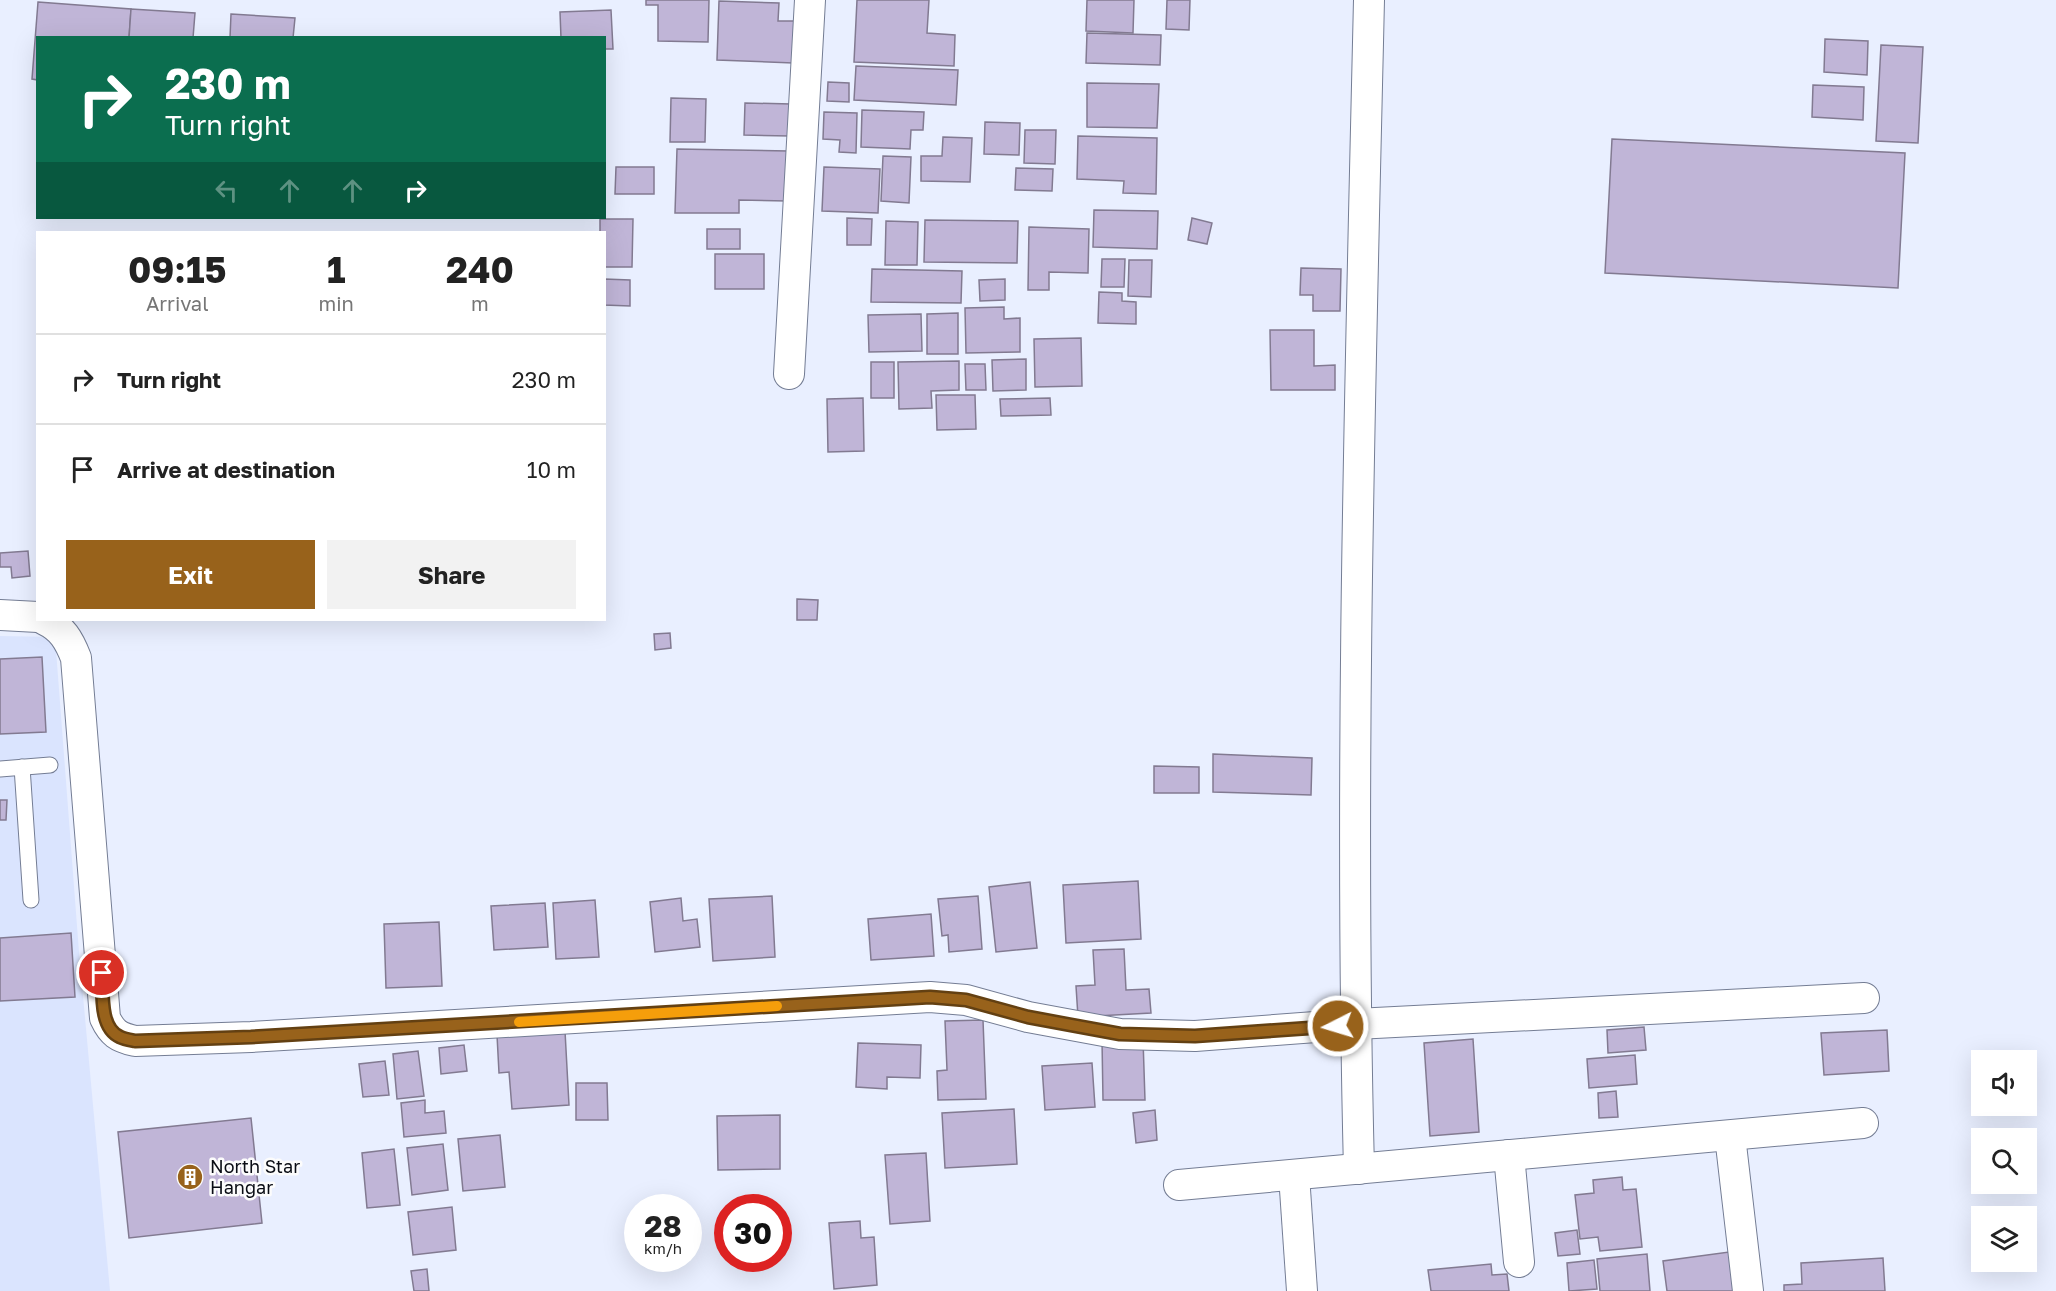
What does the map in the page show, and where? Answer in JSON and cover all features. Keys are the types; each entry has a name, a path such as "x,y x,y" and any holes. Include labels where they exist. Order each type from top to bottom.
{"street":[{"path":"789,374 810,0"},
{"path":"1359,1169 1356,1024 1357,490 1369,0"},
{"path":"0,615 36,618"},
{"path":"47,621 56,625 68,639 76,658 105,1018 111,1031 120,1037 135,1041 251,1037 930,997 966,1000 1028,1017 1120,1034 1195,1036 1356,1024 1864,998"},
{"path":"1179,1185 1863,1123"},
{"path":"1730,1136 1748,1291"},
{"path":"1509,1155 1519,1262"},
{"path":"1294,1175 1302,1291"}],"lane":[{"path":"0,769 50,765"},
{"path":"22,767 31,900"}],"shaded area":[{"path":"0,636 55,637 79,952 110,1291 0,1291"}],"building":[{"path":"646,0 709,0 708,42 658,41 658,5 646,5"},
{"path":"857,0 929,0 927,33 955,35 954,66 854,62"},
{"path":"1087,0 1134,0 1133,33 1086,31"},
{"path":"1167,0 1190,0 1189,30 1166,29"},
{"path":"719,1 779,3 778,21 795,21 793,63 717,60"},
{"path":"38,2 131,9 129,36 36,36 36,80 32,79"},
{"path":"131,9 195,13 193,36 129,36"},
{"path":"611,10 613,49 606,49 606,36 561,36 560,12"},
{"path":"231,14 295,18 293,36 230,36"},
{"path":"1087,33 1161,35 1160,65 1086,63"},
{"path":"1825,39 1868,41 1867,75 1824,72"},
{"path":"1881,45 1923,47 1918,143 1876,141"},
{"path":"856,66 958,70 956,105 854,100"},
{"path":"828,82 849,83 849,102 827,101"},
{"path":"1087,83 1159,84 1157,128 1087,127"},
{"path":"1813,85 1864,87 1863,120 1812,117"},
{"path":"671,98 706,99 705,142 670,142"},
{"path":"745,103 791,104 790,136 744,135"},
{"path":"862,110 924,112 923,130 911,130 910,149 861,147"},
{"path":"824,112 857,113 856,153 839,152 840,140 823,139"},
{"path":"985,122 1020,123 1019,155 984,154"},
{"path":"1025,130 1056,130 1055,164 1024,163"},
{"path":"1078,136 1157,138 1156,194 1123,193 1124,181 1077,179"},
{"path":"943,137 972,138 970,182 921,181 921,156 942,156"},
{"path":"1612,139 1905,153 1898,288 1605,273"},
{"path":"677,149 788,151 787,201 739,200 739,213 675,213"},
{"path":"883,156 911,157 909,203 881,201"},
{"path":"616,167 654,167 654,194 615,194"},
{"path":"824,167 880,169 878,213 822,211"},
{"path":"1016,168 1053,169 1052,191 1015,190"},
{"path":"1094,210 1158,211 1157,249 1093,247"},
{"path":"847,218 872,219 871,245 847,245"},
{"path":"1192,218 1212,223 1207,244 1188,240"},
{"path":"600,219 633,219 632,267 606,267 606,231 600,231"},
{"path":"925,220 1018,221 1017,263 924,262"},
{"path":"886,221 918,222 917,265 885,265"},
{"path":"1029,227 1089,229 1088,273 1049,272 1049,290 1028,290"},
{"path":"707,229 740,229 740,249 707,249"},
{"path":"715,254 764,254 764,289 715,289"},
{"path":"1102,259 1125,259 1124,287 1101,287"},
{"path":"1129,260 1152,260 1151,297 1128,296"},
{"path":"1301,268 1341,269 1340,311 1313,311 1313,295 1300,295"},
{"path":"872,269 962,271 961,303 871,302"},
{"path":"606,279 630,280 630,306 606,305"},
{"path":"1005,279 1005,300 980,301 979,280"},
{"path":"1099,292 1122,293 1122,301 1136,302 1136,324 1098,323"},
{"path":"1004,307 1004,319 1020,318 1020,352 966,353 965,308"},
{"path":"958,313 958,354 927,354 927,314"},
{"path":"921,314 922,351 869,352 868,315"},
{"path":"1270,330 1314,330 1314,366 1335,365 1335,390 1271,390"},
{"path":"1081,338 1082,386 1035,387 1034,339"},
{"path":"1026,359 1026,390 993,391 992,360"},
{"path":"959,361 959,390 931,391 932,408 899,409 898,362"},
{"path":"871,362 894,362 894,398 871,398"},
{"path":"965,364 985,364 986,390 966,390"},
{"path":"936,395 975,395 976,429 937,430"},
{"path":"863,398 864,451 828,452 827,399"},
{"path":"1050,398 1051,415 1001,416 1000,399"},
{"path":"28,551 30,576 12,578 11,567 0,567 0,553"},
{"path":"797,599 818,600 817,620 797,620"},
{"path":"670,633 671,648 655,650 654,634"},
{"path":"42,657 46,732 0,734 0,659"},
{"path":"1213,754 1312,758 1311,795 1213,792"},
{"path":"1154,766 1199,767 1199,793 1154,793"},
{"path":"0,800 7,800 6,820 0,820"},
{"path":"1138,881 1141,939 1066,943 1063,885"},
{"path":"1030,882 1037,948 996,952 989,887"},
{"path":"772,896 775,957 713,961 709,899"},
{"path":"978,896 982,949 949,952 948,935 942,936 938,899"},
{"path":"681,898 683,921 697,919 700,947 655,952 650,902"},
{"path":"595,900 599,957 556,959 553,903"},
{"path":"545,903 548,947 494,950 491,906"},
{"path":"931,914 934,956 871,960 868,919"},
{"path":"439,922 442,986 386,988 384,924"},
{"path":"71,933 75,997 0,1001 0,938"},
{"path":"1124,949 1126,990 1149,989 1151,1013 1078,1017 1076,986 1095,985 1093,950"},
{"path":"983,1020 986,1099 938,1100 937,1071 947,1070 945,1021"},
{"path":"1644,1027 1646,1050 1608,1053 1607,1030"},
{"path":"1887,1030 1889,1071 1824,1075 1821,1033"},
{"path":"565,1031 569,1105 512,1109 509,1072 499,1073 497,1035"},
{"path":"1143,1039 1145,1100 1103,1100 1102,1040"},
{"path":"1473,1039 1479,1132 1430,1136 1424,1043"},
{"path":"858,1043 921,1045 920,1078 887,1077 887,1089 856,1087"},
{"path":"464,1045 467,1071 441,1074 439,1048"},
{"path":"418,1051 424,1096 397,1099 393,1054"},
{"path":"1635,1055 1637,1084 1589,1088 1587,1059"},
{"path":"385,1061 389,1095 363,1097 359,1064"},
{"path":"1092,1063 1095,1107 1045,1110 1042,1066"},
{"path":"576,1083 607,1083 608,1120 576,1120"},
{"path":"1616,1091 1618,1117 1599,1118 1598,1093"},
{"path":"425,1100 425,1113 444,1111 446,1133 404,1137 401,1103"},
{"path":"1014,1109 1017,1164 945,1168 942,1113"},
{"path":"1155,1110 1157,1140 1136,1143 1133,1113"},
{"path":"780,1115 780,1169 718,1170 717,1116"},
{"name":"North Star Hangar","path":"251,1118 262,1223 129,1238 118,1132"},
{"path":"500,1135 505,1187 463,1191 458,1139"},
{"path":"443,1144 448,1190 412,1195 407,1148"},
{"path":"394,1149 400,1205 367,1208 362,1153"},
{"path":"926,1153 930,1221 890,1224 885,1155"},
{"path":"1622,1177 1623,1190 1636,1189 1642,1247 1600,1251 1598,1237 1580,1239 1575,1195 1594,1193 1593,1180"},
{"path":"452,1207 456,1250 413,1255 408,1212"},
{"path":"860,1221 861,1238 874,1237 877,1285 834,1289 829,1223"},
{"path":"1577,1230 1580,1254 1558,1256 1555,1233"},
{"path":"1729,1252 1734,1291 1667,1291 1663,1261"},
{"path":"1647,1254 1650,1291 1600,1291 1597,1259"},
{"path":"1883,1258 1885,1291 1784,1291 1784,1285 1802,1284 1801,1263"},
{"path":"1594,1260 1597,1289 1569,1291 1567,1263"},
{"path":"1491,1264 1492,1275 1507,1274 1509,1291 1431,1291 1428,1270"},
{"path":"427,1269 429,1291 414,1291 411,1271"}],"slow traffic":[{"path":"519,1022 777,1006"}],"place":[{"name":"North Star Hangar","path":"190,1177"}],"route":[{"path":"102,973 105,1018 111,1031 120,1037 135,1041 251,1037 930,997 966,1000 1028,1017 1120,1034 1195,1036 1338,1026"}]}
